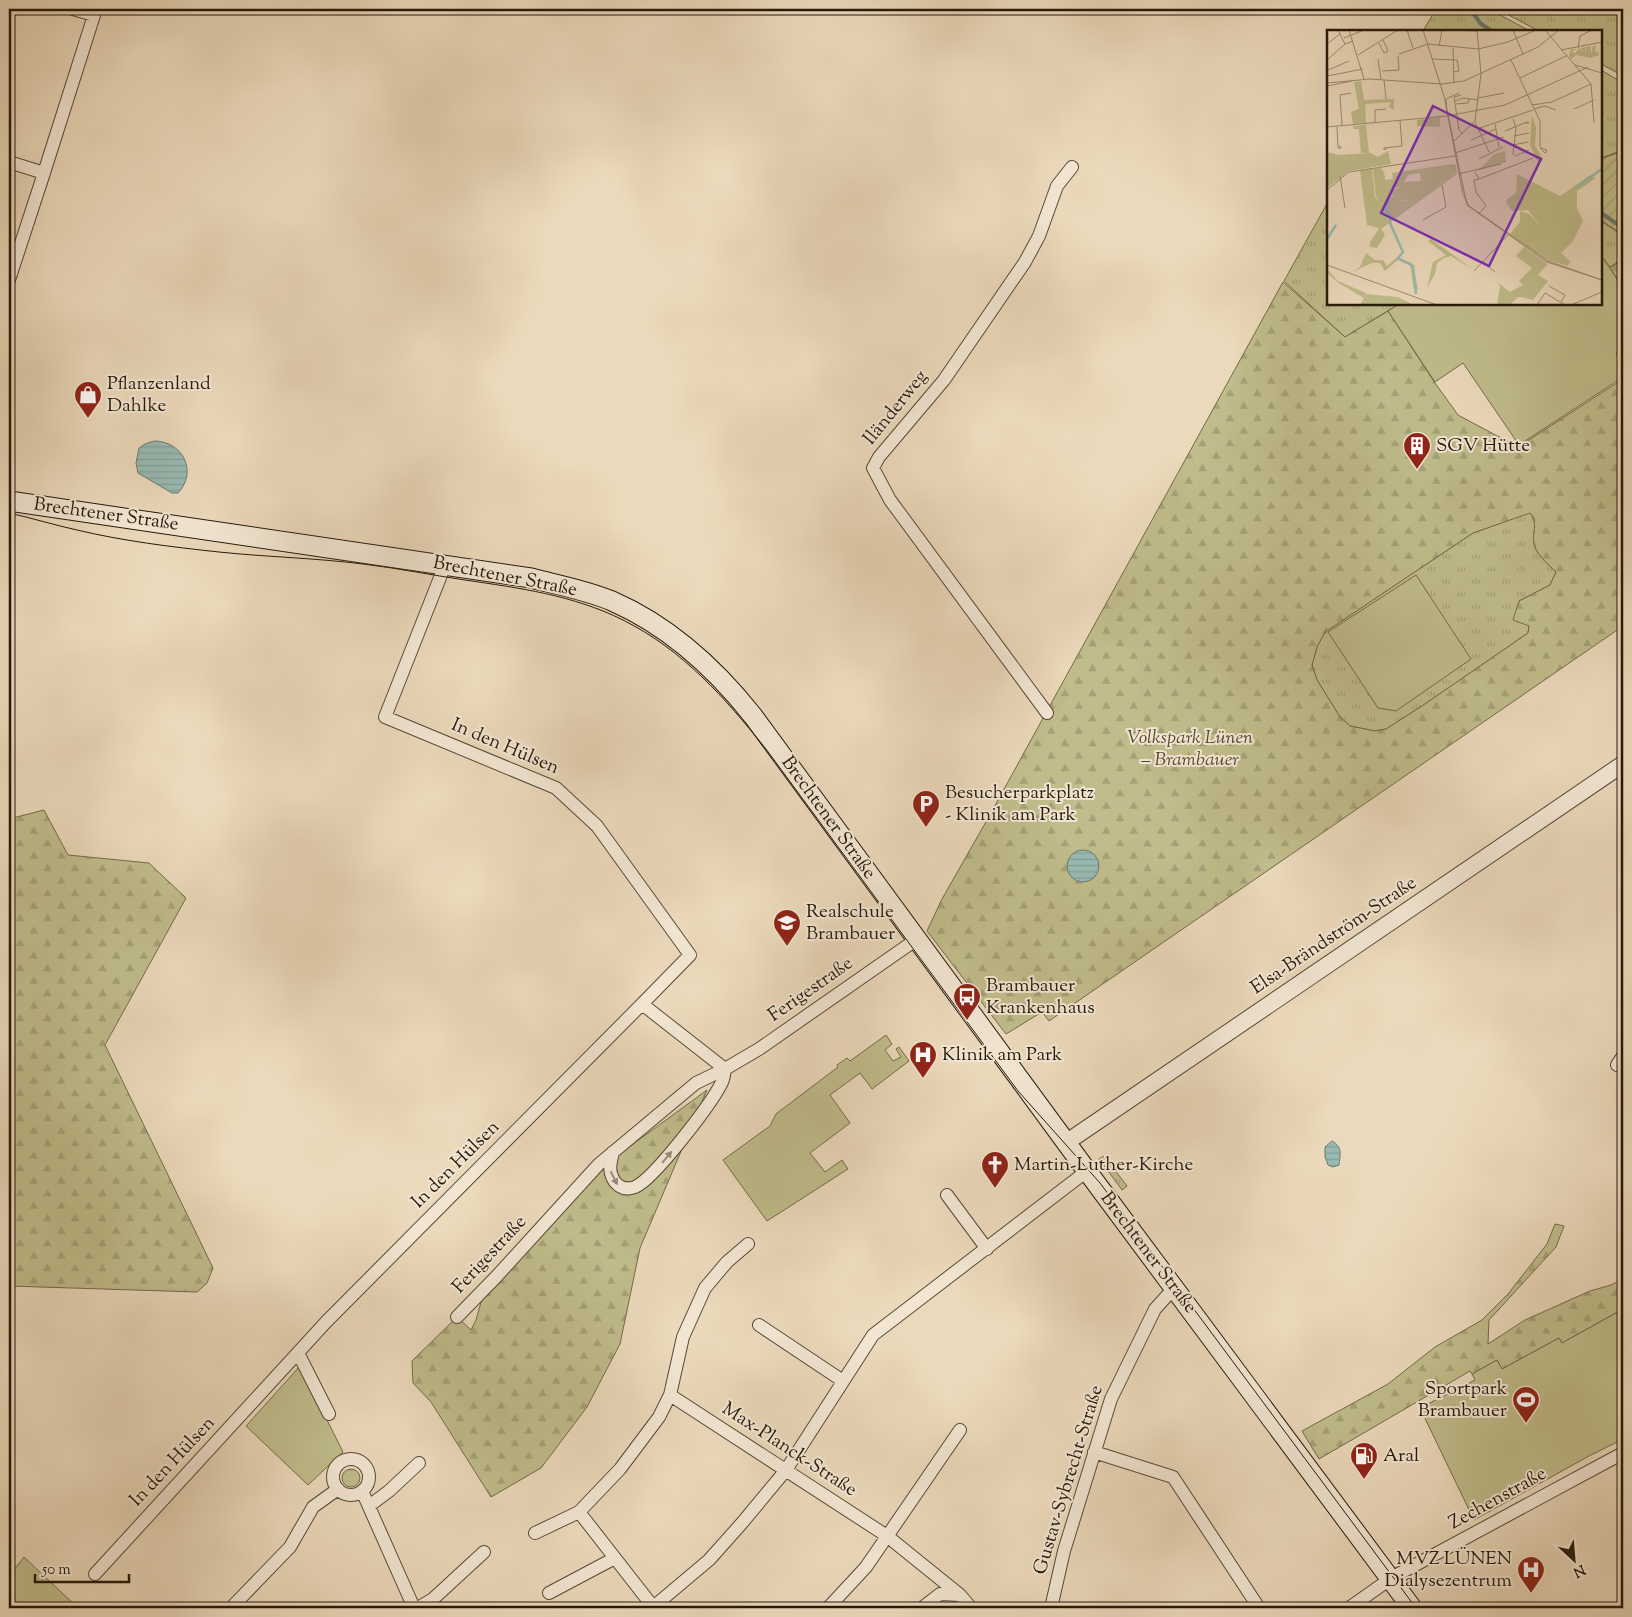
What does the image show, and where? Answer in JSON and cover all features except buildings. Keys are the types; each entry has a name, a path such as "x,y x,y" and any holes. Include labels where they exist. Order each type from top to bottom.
{"main road":[{"name":"Brechtener Straße","path":"9,501 531,578 590,594 628,609 682,643 719,676 753,716 1087,1171 1412,1608"}],"street":[{"path":"9,280 95,12 73,9"},
{"path":"9,162 44,173"},
{"name":"Iländerweg","path":"1047,713 890,500 873,468 879,457 944,380 1025,262 1039,236 1057,186 1072,166"},
{"name":"In den Hülsen","path":"95,1574 333,1315 690,955 596,826 556,788 385,717 445,565"},
{"name":"Elsa-Brändström-Straße","path":"1067,1142 1623,764"},
{"name":"Ferigestraße","path":"456,1317 496,1277 599,1164 696,1083 759,1049 917,939"},
{"path":"613,1152 610,1168 611,1176 619,1186 635,1188 658,1168 723,1082 725,1069 642,1004"},
{"path":"579,1512 653,1608 709,1560 786,1470 873,1335 988,1249 1087,1171"},
{"path":"946,1195 988,1249"},
{"path":"535,1533 579,1512 620,1469 659,1417 670,1395 683,1336 705,1288 727,1262 748,1244"},
{"name":"Gustav-Sybrecht-Straße","path":"1051,1608 1064,1551 1111,1399 1155,1309 1174,1288"},
{"path":"759,1325 843,1381"},
{"path":"298,1353 329,1414"},
{"name":"Max-Planck-Straße","path":"670,1395 886,1536 960,1594 971,1608"},
{"path":"828,1608 866,1567 960,1430"},
{"path":"1094,1452 1173,1478 1259,1608"},
{"name":"Zechenstraße","path":"1349,1608 1390,1579 1623,1453"},
{"path":"353,1459 364,1464 368,1471 369,1482 362,1492 352,1495 342,1493 338,1489 333,1479 336,1468 344,1461 353,1459"},
{"path":"369,1506 389,1491 419,1463"},
{"path":"231,1608 290,1548 314,1507 338,1489"},
{"path":"362,1492 414,1608"},
{"path":"418,1608 432,1599 484,1552"},
{"path":"549,1593 615,1558"},
{"path":"922,1608 940,1594 960,1594"}],"green space":[{"path":"1436,9 1489,9 1528,30 1424,30"},
{"path":"1497,9 1623,9 1623,76 1602,65 1602,30 1537,30"},
{"path":"1602,71 1623,83 1623,150 1602,158"},
{"path":"1623,151 1623,235 1602,221 1602,159"},
{"path":"1327,204 1327,305 1397,305 1345,337 1284,281"},
{"path":"1602,222 1623,236 1623,258 1610,267 1603,258"},
{"path":"1602,258 1623,288 1623,348 1616,353 1623,364 1623,377 1519,445 1463,363 1435,382 1388,311 1397,305 1602,305"},
{"path":"1623,259 1623,287 1610,268"},
{"name":"Volkspark Lünen – Brambauer","path":"1283,282 1345,337 1388,311 1458,415 1518,447 1623,379 1623,626 1049,1021 1042,1012 1006,1034 927,931 942,899","holes":["1530,513 1533,518 1535,547 1556,572 1550,585 1519,601 1513,620 1529,626 1528,633 1386,729 1375,731 1350,726 1340,717 1317,680 1312,665 1317,647 1325,632 1473,533"]},
{"path":"1530,512 1535,526 1535,547 1556,572 1550,585 1519,601 1529,626 1528,633 1386,729 1375,731 1350,726 1340,717 1317,680 1312,665 1317,647 1325,632 1473,533"},
{"path":"1416,575 1471,659 1396,711 1378,708 1328,632"},
{"path":"44,810 68,855 149,863 186,898 105,1045 213,1268 207,1283 197,1292 9,1286 9,819"},
{"path":"886,1035 892,1044 885,1050 893,1061 901,1057 896,1049 899,1047 909,1061 872,1089 860,1073 830,1095 850,1123 810,1153 825,1172 842,1160 848,1169 767,1221 723,1160 770,1126 776,1114 838,1067 837,1065 847,1058 850,1061"},
{"path":"707,1090 640,1248 620,1344 587,1407 541,1468 491,1497 431,1402 413,1383 412,1361 457,1317 471,1330 483,1295 603,1166"},
{"path":"1104,1156 1127,1186 1122,1190 1099,1159"},
{"path":"1555,1224 1564,1226 1556,1247 1489,1320 1488,1344 1525,1320 1590,1291 1611,1285 1623,1279 1623,1309 1562,1343 1559,1338 1502,1369 1497,1360 1472,1374 1470,1371 1319,1459 1302,1431 1388,1384 1435,1347 1482,1320 1508,1294 1547,1244"},
{"name":"Sportpark Brambauer","path":"1623,1309 1623,1439 1474,1520 1420,1408 1475,1380 1472,1374 1497,1360 1502,1369 1559,1338 1562,1343"},
{"path":"300,1366 343,1452 308,1485 246,1426"},
{"path":"347,1469 355,1469 360,1474 358,1485 347,1487 342,1482 342,1474"},
{"path":"24,1557 78,1608 9,1608 9,1576"}],"water":[{"path":"154,441 164,442 173,446 184,459 187,467 187,476 184,485 178,493 172,493 138,473 136,463 139,448"},
{"path":"1083,850 1089,851 1094,855 1098,860 1098,872 1094,877 1089,881 1083,882 1077,881 1072,877 1068,872 1067,866 1068,860 1072,855 1077,851"},
{"path":"1332,1141 1338,1146 1340,1155 1339,1165 1333,1167 1328,1165 1325,1157 1325,1147"}],"waterway":[{"path":"1470,9 1481,24 1490,30"},
{"path":"1602,214 1620,226"}],"tram line":[{"path":"9,513 94,534 148,543 219,552 327,560 388,567 546,594 565,598 604,611 645,632 665,646 719,694 766,749 1018,1091 1100,1183 1416,1608"}],"place":[{"name":"Pflanzenland Dahlke","path":"88,419"},
{"name":"SGV Hütte","path":"1417,470"},
{"name":"Besucherparkplatz - Klinik am Park","path":"926,828"},
{"name":"Realschule Brambauer","path":"787,947"},
{"name":"Brambauer Krankenhaus","path":"967,1021"},
{"name":"Klinik am Park","path":"923,1079"},
{"name":"Martin-Luther-Kirche","path":"995,1189"},
{"name":"Sportpark Brambauer","path":"1526,1424"},
{"name":"Aral","path":"1364,1480"},
{"name":"MVZ LÜNEN Dialysezentrum","path":"1531,1594"}]}
